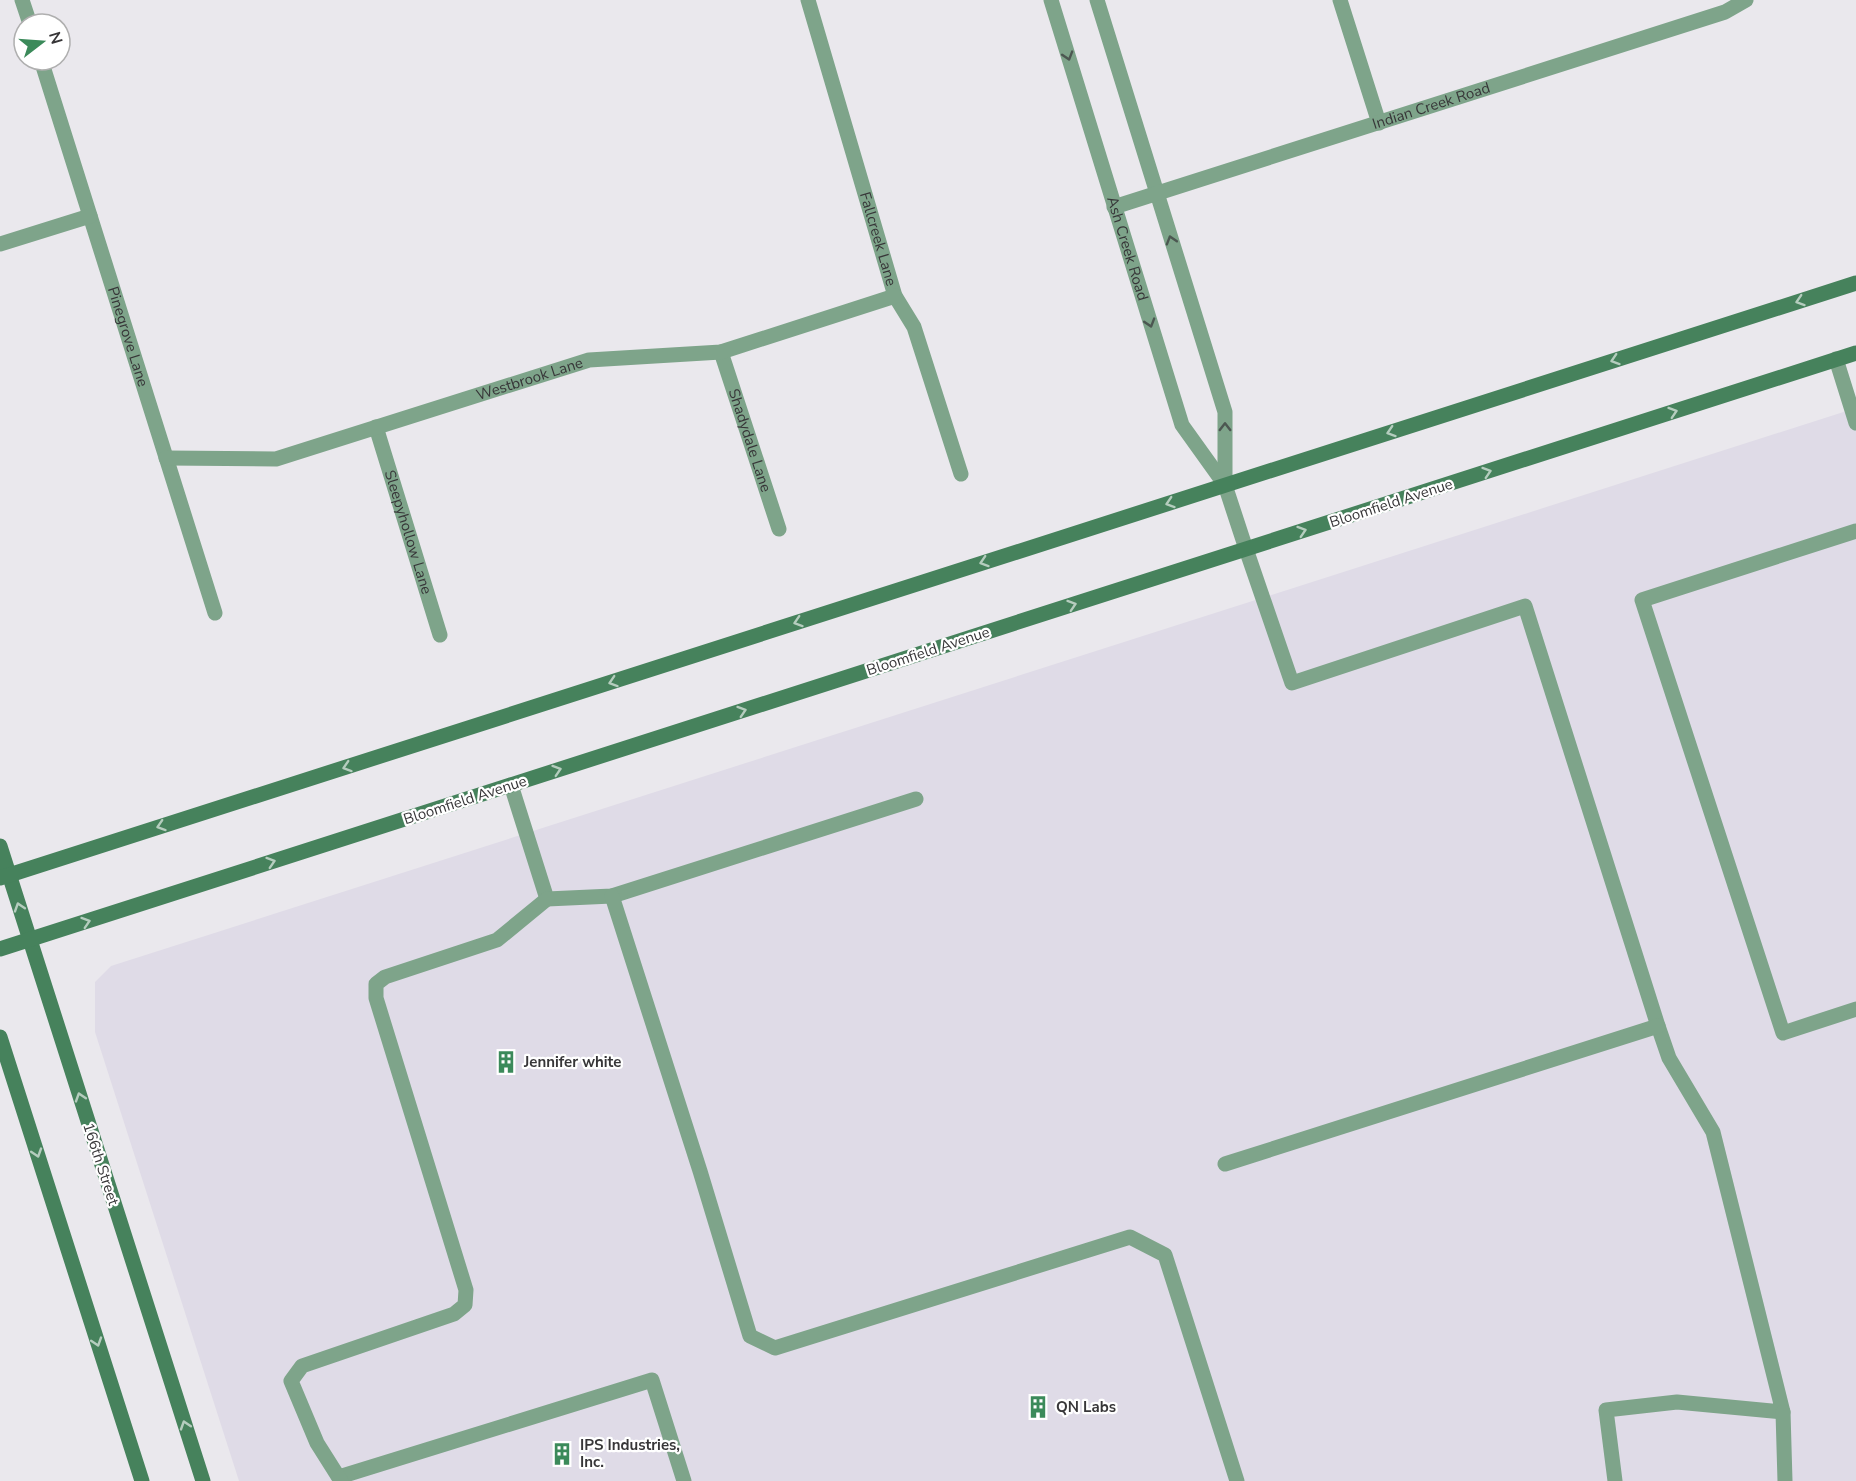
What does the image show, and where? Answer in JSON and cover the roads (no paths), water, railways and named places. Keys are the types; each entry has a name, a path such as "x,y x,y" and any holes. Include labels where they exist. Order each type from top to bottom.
{"main road":[{"path":"4,877 1856,283"},
{"name":"Bloomfield Avenue","path":"0,949 1856,353"},
{"name":"166th Street","path":"0,846 4,877 30,940 203,1481"},
{"path":"0,1037 142,1481"}],"street":[{"name":"Fallcreek Lane","path":"807,0 895,296 914,327 961,474"},
{"name":"Ash Creek Road","path":"1051,0 1182,425 1225,485 1292,683 1525,606 1658,1026"},
{"name":"Ash Creek Road","path":"1098,0 1225,412 1225,485"},
{"path":"1340,0 1379,123"},
{"name":"Indian Creek Road","path":"1114,207 1725,12 1746,0"},
{"name":"Pinegrove Lane","path":"45,72 215,612"},
{"path":"0,244 90,216"},
{"name":"Westbrook Lane","path":"166,458 276,459 588,360 721,352 895,296"},
{"name":"Shadydale Lane","path":"721,352 779,529"},
{"path":"1836,359 1856,423"},
{"name":"Sleepyhollow Lane","path":"375,428 440,635"},
{"path":"1856,531 1642,600 1783,1032 1856,1009"},
{"path":"511,785 548,899"},
{"path":"684,1481 652,1380 340,1479 316,1443 291,1381 302,1366 454,1314 465,1305 466,1290 376,998 376,984 385,977 497,940 548,899 612,896 915,799"},
{"path":"612,896 750,1336 776,1348 1130,1237 1165,1255 1237,1481"},
{"path":"1225,1164 1658,1026 1669,1058 1713,1132 1782,1412 1785,1481"},
{"path":"1615,1481 1606,1410 1677,1402 1782,1412"}],"place":[{"name":"Jennifer white","path":"506,1062"},
{"name":"QN Labs","path":"1038,1407"},
{"name":"IPS Industries, Inc.","path":"562,1454"}]}
